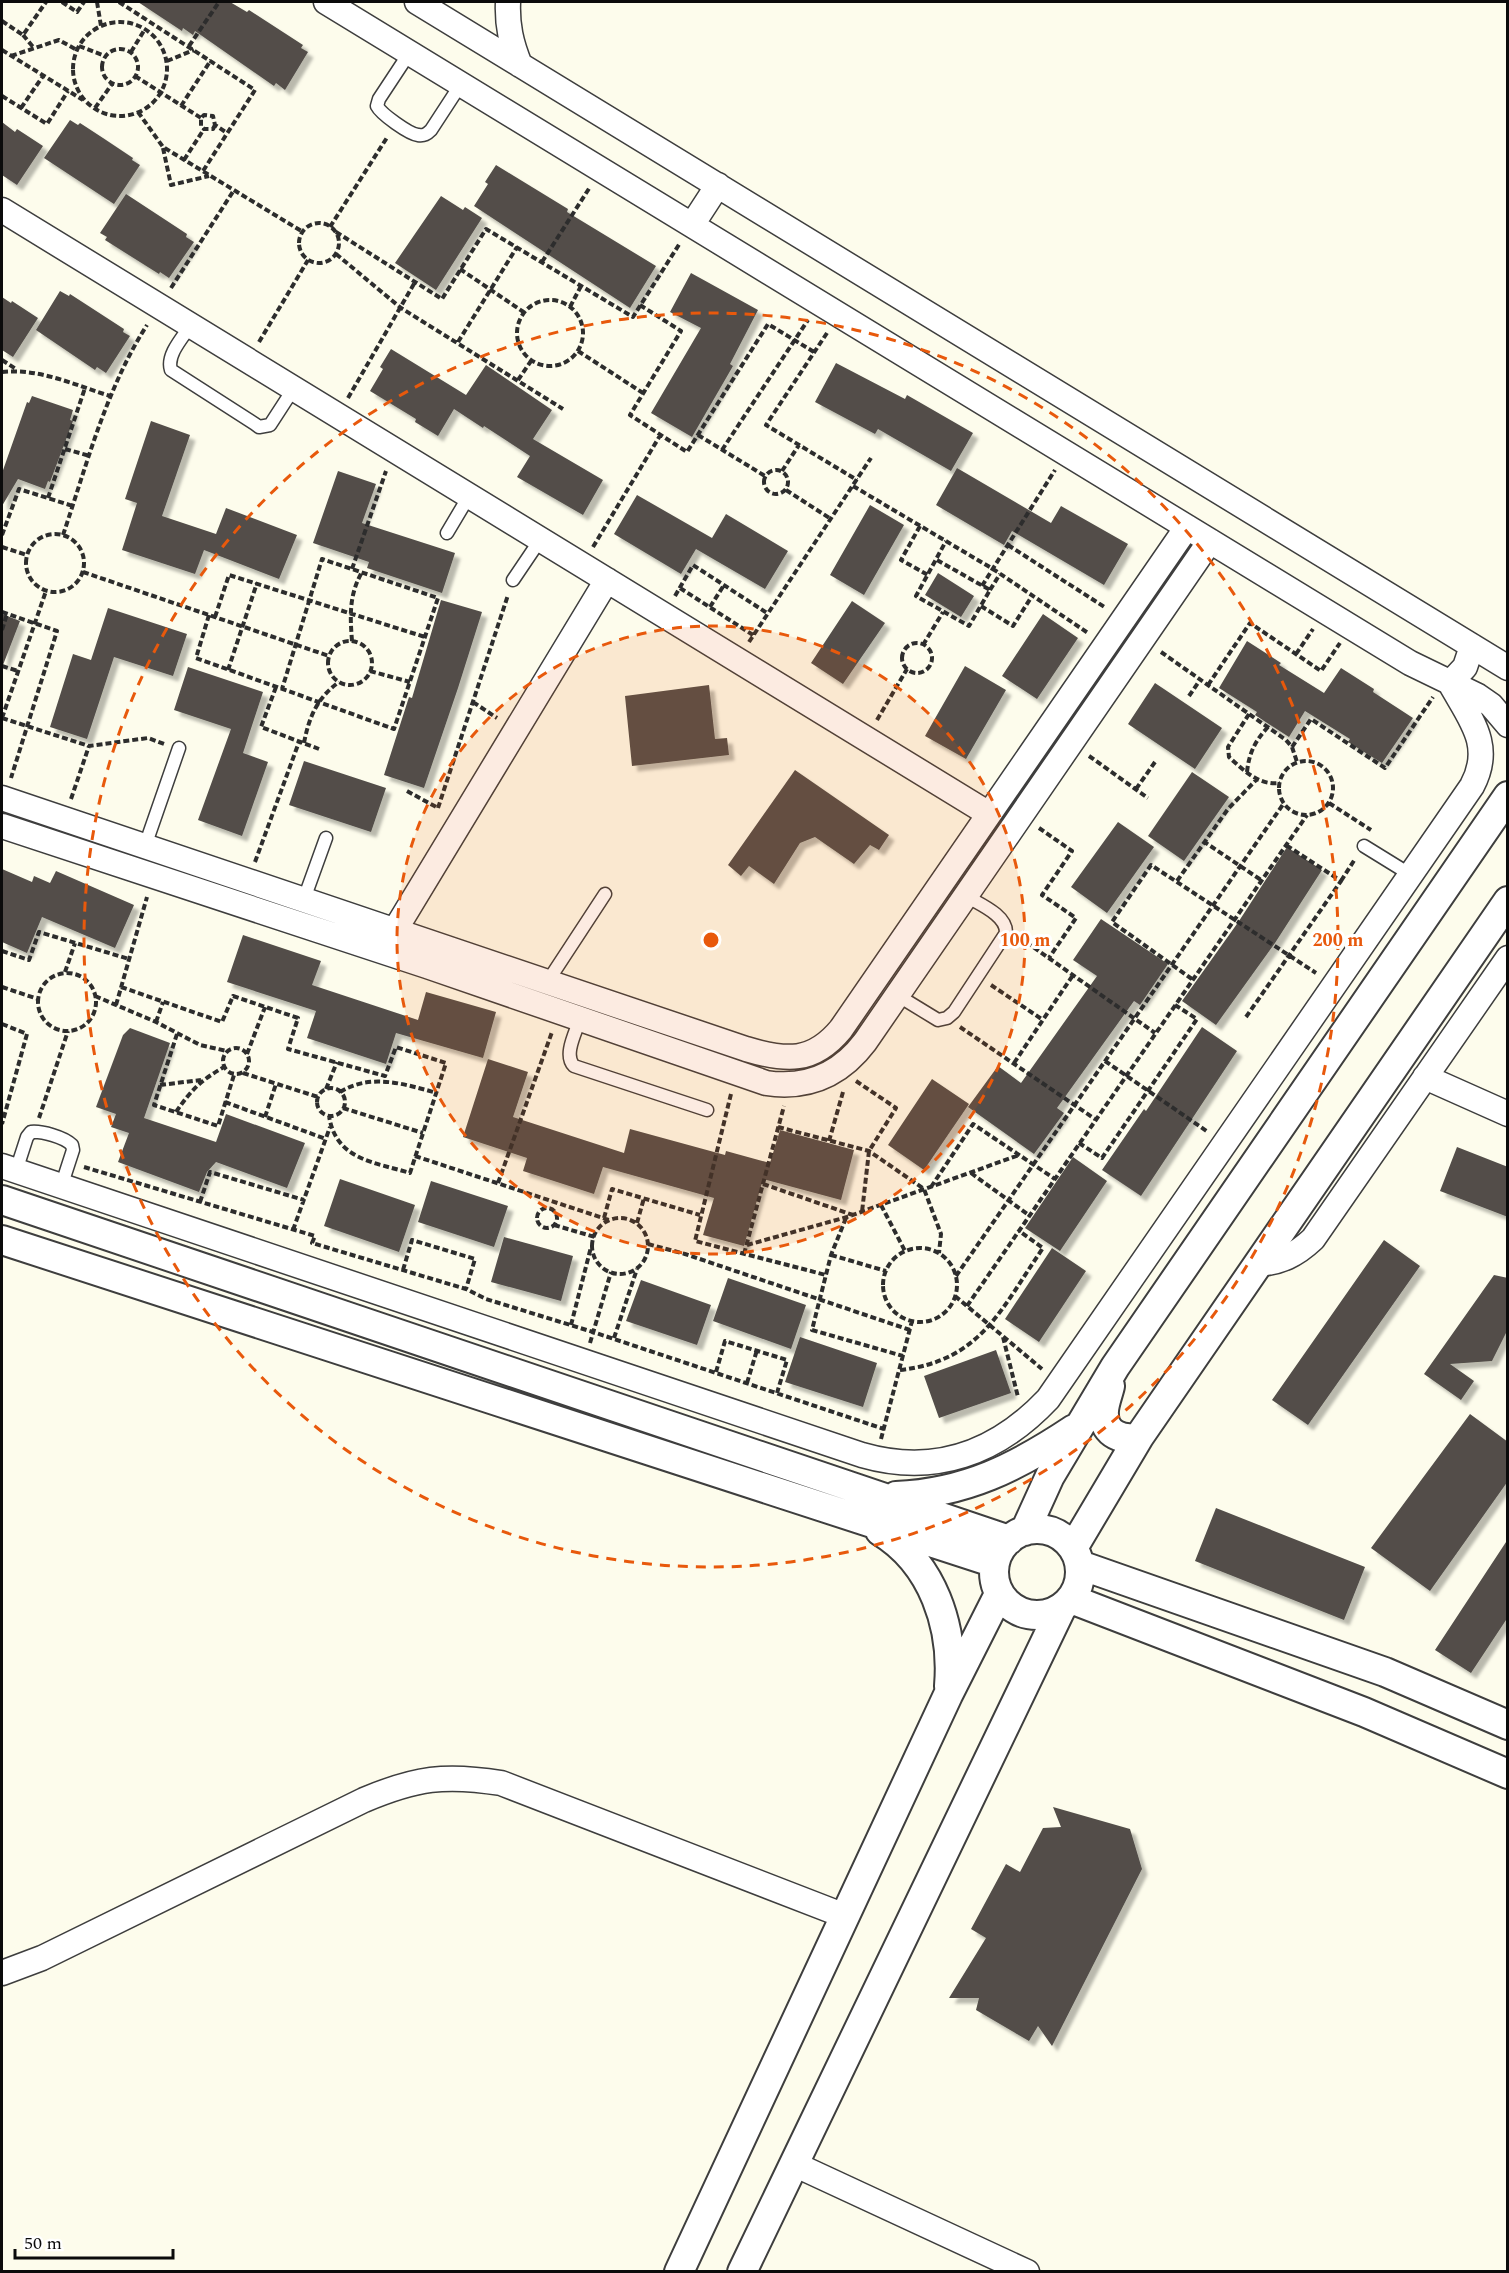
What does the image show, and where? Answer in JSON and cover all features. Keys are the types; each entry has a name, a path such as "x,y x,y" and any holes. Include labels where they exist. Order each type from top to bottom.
{"street":[{"path":"326,2 1410,663 1491,705 1508,725"},
{"path":"417,2 1508,668"},
{"path":"508,2 507,18 510,40 520,65"},
{"path":"692,225 718,185"},
{"path":"2,210 540,540 867,737 989,814"},
{"path":"3,798 765,1054 781,1058 804,1055 825,1045 841,1029 1187,527"},
{"path":"2,826 766,1083 790,1085 814,1081 848,1080 855,1055 1210,541"},
{"path":"395,930 607,580"},
{"path":"1447,681 1465,667 1472,646"},
{"path":"9,1169 876,1459 915,1463 957,1457 989,1446 1011,1433 1048,1399 1472,786 1482,756 1479,733 1447,681"},
{"path":"1066,1603 1046,1615 1027,1614 1011,1607 999,1594 994,1579 1010,1545 1115,1367 1508,796"},
{"path":"1076,1557 1139,1437 1508,901"},
{"path":"1257,1264 1281,1261 1292,1256 1313,1239 1508,958"},
{"path":"1425,1077 1508,1114"},
{"path":"2,1200 884,1497 1010,1545"},
{"path":"2,1240 857,1518 1010,1545 1043,1530 1060,1536 1076,1557 1079,1583 1066,1603 742,2271"},
{"path":"1115,1367 1103,1413 1105,1422 1108,1429 1122,1438 1139,1437"},
{"path":"884,1497 922,1495 974,1483 1022,1462 1081,1424"},
{"path":"701,1467 712,1440"},
{"path":"857,1518 883,1533 907,1553 926,1577 939,1604 948,1634 951,1664 948,1695"},
{"path":"1076,1557 1385,1672 1508,1725"},
{"path":"679,2271 948,1695 999,1594"},
{"path":"1066,1603 1364,1712 1508,1774"},
{"path":"1364,1712 1385,1672"},
{"path":"2,1973 42,1958 364,1800 397,1786 431,1778 466,1777 501,1783 845,1916"},
{"path":"794,2164 1027,2271"}],"lane":[{"path":"410,52 377,103 379,111 415,135 428,133 461,84"},
{"path":"191,325 171,357 169,366 171,370 255,424 264,427 270,425 294,388"},
{"path":"447,534 470,496"},
{"path":"513,580 540,540"},
{"path":"145,846 179,748"},
{"path":"304,899 326,838"},
{"path":"1364,846 1411,875"},
{"path":"548,981 605,894"},
{"path":"897,995 938,1020 947,1018 954,1012 1003,938 1006,928 1002,919 966,896"},
{"path":"569,1015 570,1063 574,1066 707,1110"},
{"path":"9,1169 27,1137 34,1131 70,1142 73,1147 61,1187"}],"path":[{"path":"23,35 46,2"},
{"path":"62,2 77,12 84,2"},
{"path":"97,2 101,26"},
{"path":"119,2 255,90 203,171"},
{"path":"189,46 219,2"},
{"path":"2,21 23,35 34,48"},
{"path":"2,50 95,108 116,116 138,112 154,101 160,94 166,78 167,61 160,43 146,29 137,24 119,21 101,26 85,38 78,48 73,68 77,87 87,102"},
{"path":"131,52 146,29"},
{"path":"11,56 59,40 105,56"},
{"path":"120,49 131,52 138,63 135,76 126,84 112,84 103,75 102,62 105,56 120,49"},
{"path":"167,61 194,50"},
{"path":"181,106 211,60"},
{"path":"21,108 43,76"},
{"path":"135,76 201,118"},
{"path":"95,108 112,84"},
{"path":"2,96 47,124 68,91"},
{"path":"138,112 163,147 303,232"},
{"path":"201,118 204,115 213,116 215,125 227,133"},
{"path":"201,118 200,122 204,129"},
{"path":"330,227 397,123"},
{"path":"204,129 213,129 215,125"},
{"path":"184,160 204,129"},
{"path":"163,147 171,184 210,176"},
{"path":"542,262 601,169"},
{"path":"63,535 110,396 127,361 159,306 234,190"},
{"path":"336,232 339,248 330,260 315,263 303,255 300,247 303,232 316,224 330,227 442,299 486,229 633,316 692,225"},
{"path":"458,342 517,247"},
{"path":"336,254 401,308 563,409"},
{"path":"247,360 308,260"},
{"path":"460,269 525,313"},
{"path":"337,415 415,282"},
{"path":"570,307 581,286"},
{"path":"541,302 561,302 570,307 577,314 581,323 582,342 578,351 565,363 556,366 531,361 520,347 518,338 520,321 525,313 532,306 541,302"},
{"path":"640,305 681,331 630,415 687,452 768,324 814,352"},
{"path":"722,450 795,340 829,308"},
{"path":"829,308 814,352 766,425 857,480"},
{"path":"578,351 643,393"},
{"path":"2,360 18,370"},
{"path":"518,380 531,361"},
{"path":"2,372 18,370 35,373 110,396"},
{"path":"48,498 85,388"},
{"path":"582,565 661,435"},
{"path":"698,435 765,476"},
{"path":"782,471 799,445"},
{"path":"65,448 90,456"},
{"path":"352,569 394,450"},
{"path":"982,586 1065,453"},
{"path":"737,659 872,458"},
{"path":"772,470 782,471 788,477 786,490 777,495 767,491 765,476 772,470"},
{"path":"853,486 993,569 1106,645"},
{"path":"2,535 19,489 73,506"},
{"path":"786,490 831,519"},
{"path":"920,526 900,560 928,576"},
{"path":"45,535 63,535 72,539 82,554 83,572 78,580 64,591 46,591 31,581 27,572 27,555 31,546 45,535"},
{"path":"946,541 916,596 969,626 1000,574"},
{"path":"1008,545 1124,619"},
{"path":"2,547 27,555"},
{"path":"209,615 196,658 228,670 394,729 438,598 322,559 282,689"},
{"path":"937,560 990,590"},
{"path":"665,615 693,565 767,614"},
{"path":"83,572 329,656"},
{"path":"352,641 349,612 353,593 362,572"},
{"path":"215,616 229,575 425,637"},
{"path":"438,808 513,580"},
{"path":"228,670 257,582"},
{"path":"710,607 724,585"},
{"path":"680,588 753,635"},
{"path":"46,591 2,718 89,746 148,738 179,748"},
{"path":"981,606 1012,626 1032,596"},
{"path":"923,645 944,612"},
{"path":"1296,654 1326,612"},
{"path":"2,630 4,613 57,631 3,798"},
{"path":"1208,686 1250,623 1321,671 1351,627"},
{"path":"1143,639 1286,740 1292,747 1297,762"},
{"path":"352,641 369,651 372,664 370,671 360,682 353,684 339,681 330,670 329,656 338,644 352,641"},
{"path":"912,644 923,645 931,655 929,666 918,673 907,669 902,658 903,652 912,644"},
{"path":"2,666 18,671"},
{"path":"867,737 907,669"},
{"path":"370,671 410,682"},
{"path":"1189,696 1200,680"},
{"path":"248,880 318,702 339,681"},
{"path":"1292,747 1311,719 1385,768 1447,681"},
{"path":"276,687 261,727 319,749"},
{"path":"473,702 516,729"},
{"path":"1249,714 1230,742 1227,752 1229,757 1257,779 1272,784 1280,783"},
{"path":"1247,772 1255,743 1268,727"},
{"path":"1071,744 1148,798"},
{"path":"65,819 89,746"},
{"path":"1311,761 1320,764 1332,777 1333,794 1329,803 1315,814 1306,815 1290,810 1280,795 1280,783 1286,769 1297,762 1311,761"},
{"path":"1136,789 1155,762"},
{"path":"1177,881 1228,808 1257,779"},
{"path":"407,791 461,820"},
{"path":"956,1276 946,1259 939,1253 922,1248 905,1251 897,1256 886,1271 883,1280 885,1298 896,1313 912,1321 921,1322 938,1317 951,1304 955,1296 956,1276 1284,803"},
{"path":"967,1306 1306,815"},
{"path":"1021,816 1072,850 1042,896 1076,918 1049,958"},
{"path":"1203,841 1262,880"},
{"path":"1246,1017 1341,881 1286,845"},
{"path":"1192,980 1112,922 1151,865 1334,986"},
{"path":"116,1005 153,876"},
{"path":"1006,928 1155,1033"},
{"path":"2,951 29,960 39,932 129,959"},
{"path":"65,972 75,943"},
{"path":"65,972 81,976 88,981 95,996 94,1012 90,1019 77,1029 68,1031 60,1030 46,1022 38,1008 38,999 44,984 50,978 65,972"},
{"path":"1014,1063 1073,975"},
{"path":"978,976 1043,1020"},
{"path":"2,987 38,999"},
{"path":"121,987 222,1022 233,996 298,1018 288,1049 337,1062 436,1094"},
{"path":"95,996 156,1022 200,1045 227,1052 238,1048 248,1054"},
{"path":"156,1022 163,1002"},
{"path":"1079,1143 1102,1158 1197,1019 1175,1005"},
{"path":"243,1073 249,1064 248,1054 265,1007"},
{"path":"498,1183 569,1015"},
{"path":"947,1018 1095,1120"},
{"path":"2,1024 27,1034 2,1124"},
{"path":"34,1131 68,1031"},
{"path":"177,1034 154,1105 218,1126 234,1075"},
{"path":"329,1116 331,1127 341,1145 357,1157 410,1173 446,1063 396,1047 385,1079"},
{"path":"227,1052 223,1059 224,1067 234,1075"},
{"path":"1105,1061 1225,1143"},
{"path":"326,1089 331,1088 340,1092 345,1102 343,1108 334,1116 320,1111 318,1097 326,1089 337,1062"},
{"path":"176,1113 202,1080 224,1067"},
{"path":"234,1075 243,1073 318,1097"},
{"path":"737,1073 694,1240 826,1275"},
{"path":"340,1092 365,1082 385,1079"},
{"path":"160,1085 202,1080"},
{"path":"830,1141 848,1080 896,1108 869,1151 862,1212"},
{"path":"265,1117 276,1084"},
{"path":"744,1254 790,1085"},
{"path":"2,1099 9,1101"},
{"path":"225,1102 326,1139"},
{"path":"343,1108 423,1133"},
{"path":"930,1187 973,1124 1055,1179"},
{"path":"293,1230 331,1127"},
{"path":"778,1127 869,1151 924,1189 940,1234 939,1253"},
{"path":"747,1245 847,1217 1019,1155"},
{"path":"415,1156 609,1220 628,1219 637,1223 643,1229 648,1244 647,1253 637,1268 614,1338"},
{"path":"69,1163 315,1236 312,1243 466,1289 486,1299 614,1338 884,1429"},
{"path":"200,1202 210,1172 304,1200"},
{"path":"970,1173 1030,1216"},
{"path":"763,1184 853,1215"},
{"path":"604,1218 612,1189 701,1215"},
{"path":"637,1223 644,1198"},
{"path":"551,1210 554,1202"},
{"path":"881,1205 905,1251"},
{"path":"551,1210 556,1217 554,1225"},
{"path":"551,1210 539,1212 537,1220 542,1227 554,1225 594,1240"},
{"path":"847,1217 831,1255 812,1330 903,1356"},
{"path":"571,1325 594,1240 602,1226 609,1220"},
{"path":"900,1370 934,1364 950,1357 978,1338 990,1325 1042,1248 1019,1231"},
{"path":"403,1270 412,1240 464,1255 475,1259 466,1289"},
{"path":"594,1240 597,1260 603,1268 620,1274 637,1268"},
{"path":"648,1244 910,1330"},
{"path":"831,1255 886,1271"},
{"path":"584,1362 611,1272"},
{"path":"955,1296 1059,1383"},
{"path":"876,1459 912,1321"},
{"path":"1003,1336 1024,1422"},
{"path":"716,1372 725,1341 788,1360 777,1393"},
{"path":"747,1383 757,1350"}],"building":[{"path":"138,2 230,2 247,12 249,10 303,45 301,48 308,52 285,90 276,83 274,86 195,31 193,35 183,28 182,31"},
{"path":"70,120 78,125 80,123 140,165 114,204 44,158"},
{"path":"2,122 15,132 17,129 43,146 17,185 2,175"},
{"path":"496,165 568,209 567,212 656,266 630,308 474,206 488,184 485,182"},
{"path":"126,194 187,234 186,237 194,242 169,278 105,240 107,237 100,233"},
{"path":"441,196 463,210 465,207 482,218 436,290 395,263"},
{"path":"691,273 758,310 730,364 733,366 692,437 651,413 701,328 670,312"},
{"path":"60,291 69,296 70,294 124,329 123,332 130,336 106,373 97,367 95,370 36,330"},
{"path":"2,297 38,318 13,357 2,350"},
{"path":"391,349 466,395 486,365 552,410 533,439 603,480 583,515 517,477 530,456 484,426 483,428 454,409 438,436 415,422 416,419 370,391"},
{"path":"836,363 905,399 907,395 973,433 951,471 878,429 875,434 815,402"},
{"path":"32,396 73,410 70,420 73,421 50,482 48,481 45,489 18,479 2,506 2,473 27,402 29,403"},
{"path":"151,421 190,435 162,516 216,534 226,508 297,535 279,579 204,550 195,574 122,550 137,503 125,499"},
{"path":"957,468 1051,523 1061,506 1128,544 1104,585 1012,531 1004,545 936,505"},
{"path":"338,471 376,484 362,523 455,553 442,593 367,568 369,562 313,543"},
{"path":"637,495 712,538 726,514 788,551 765,589 696,549 681,574 614,534"},
{"path":"870,505 904,525 864,595 830,575"},
{"path":"938,573 974,596 961,617 925,595"},
{"path":"441,600 482,612 424,788 384,775 409,697 412,698"},
{"path":"852,601 885,623 843,684 811,663"},
{"path":"108,608 187,634 173,676 114,657 87,739 50,727 73,654 91,660"},
{"path":"2,614 20,621 3,665 2,665"},
{"path":"1043,614 1078,638 1037,699 1002,676"},
{"path":"1247,641 1281,663 1279,665 1324,693 1341,668 1413,718 1382,763 1348,742 1350,739 1305,711 1289,737 1255,715 1257,712 1219,688"},
{"path":"965,666 1006,690 966,759 925,736"},
{"path":"188,667 263,692 243,753 268,762 242,836 198,820 231,729 174,710"},
{"path":"1155,683 1222,728 1195,769 1128,724"},
{"path":"709,685 715,739 727,738 729,755 632,766 625,696"},
{"path":"304,761 386,788 371,832 289,805"},
{"path":"795,770 889,835 879,850 870,845 854,864 815,837 800,843 774,884 749,866 741,876 728,865"},
{"path":"1192,772 1229,797 1184,861 1148,836"},
{"path":"1118,822 1154,847 1107,913 1071,887"},
{"path":"1287,847 1322,870 1275,943 1216,1025 1182,1001 1239,921"},
{"path":"2,869 32,882 34,876 50,883 56,871 134,905 115,948 42,917 27,953 2,942"},
{"path":"1101,919 1168,964 1140,1005 1134,1001 1057,1108 1064,1113 1034,1154 968,1107 998,1066 1021,1083 1097,976 1073,960"},
{"path":"243,935 321,961 312,985 418,1020 426,992 496,1012 483,1058 396,1033 386,1064 307,1038 316,1011 227,982"},
{"path":"1202,1027 1237,1051 1141,1196 1102,1170 1144,1109 1146,1111"},
{"path":"130,1028 170,1043 144,1118 216,1142 226,1114 305,1143 287,1188 216,1162 207,1172 199,1192 118,1162 129,1133 111,1127 116,1114 96,1107 123,1035"},
{"path":"488,1059 528,1072 513,1117 624,1153 630,1129 725,1155 726,1151 770,1163 780,1130 854,1150 841,1200 763,1179 744,1246 703,1235 714,1198 603,1167 594,1194 523,1171 527,1158 463,1137"},
{"path":"932,1079 969,1104 924,1170 888,1145"},
{"path":"1457,1147 1508,1167 1508,1217 1440,1191"},
{"path":"1073,1157 1107,1181 1060,1251 1025,1228"},
{"path":"340,1179 415,1205 399,1252 324,1226"},
{"path":"431,1181 508,1206 494,1247 418,1222"},
{"path":"504,1237 573,1256 561,1301 491,1282"},
{"path":"1384,1240 1420,1266 1308,1425 1272,1400"},
{"path":"1052,1248 1086,1271 1039,1342 1005,1319"},
{"path":"1494,1275 1508,1278 1508,1329 1492,1361 1450,1364 1474,1381 1461,1400 1424,1374"},
{"path":"728,1278 806,1305 791,1349 713,1321"},
{"path":"641,1280 711,1305 697,1345 626,1321"},
{"path":"800,1337 877,1363 863,1407 785,1382"},
{"path":"996,1350 1011,1393 939,1418 924,1376"},
{"path":"1470,1414 1508,1442 1508,1481 1430,1591 1371,1548"},
{"path":"1216,1508 1365,1567 1344,1620 1195,1561"},
{"path":"1508,1539 1508,1617 1471,1673 1435,1650"},
{"path":"1053,1807 1130,1829 1142,1869 1052,2046 1038,2026 1029,2041 976,2010 979,1998 949,1998 986,1938 971,1929 1006,1864 1020,1872 1043,1828 1061,1827"}]}
